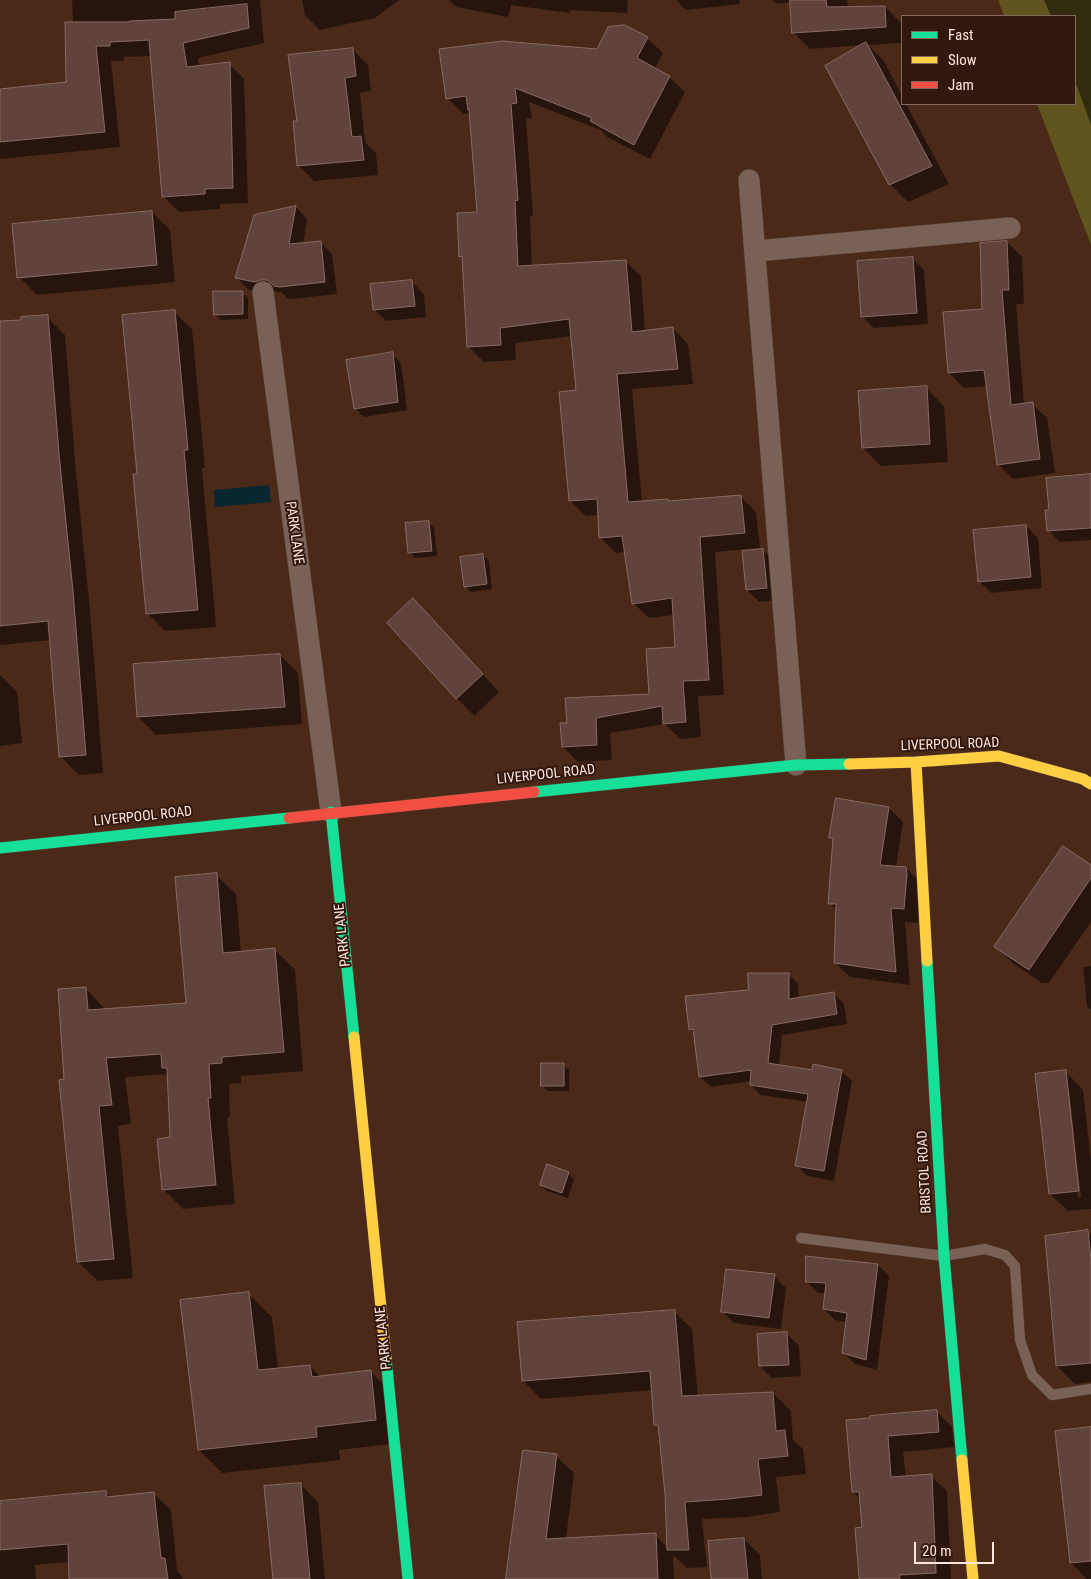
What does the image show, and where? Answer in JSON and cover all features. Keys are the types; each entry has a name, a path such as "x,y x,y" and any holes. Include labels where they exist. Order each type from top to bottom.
{"street":[{"path":"749,180 796,764"},
{"path":"756,251 1010,228"},
{"name":"PARK LANE","path":"263,292 331,812 408,1579"},
{"name":"LIVERPOOL ROAD","path":"0,848 796,764 916,762 999,756 1083,779 1091,784"},
{"name":"BRISTOL ROAD","path":"916,762 944,1256 972,1579"}],"lane":[{"path":"802,1238 944,1256 985,1249 1005,1255 1015,1266 1020,1340 1032,1376 1052,1395 1091,1390"}],"shaded area":[{"path":"998,0 1091,0 1091,245 1037,105 1076,105 1076,15 1004,15"}],"water":[{"path":"269,485 271,502 215,507 214,490"}],"building":[{"path":"790,0 826,0 827,7 885,6 886,27 792,33"},
{"path":"247,4 249,28 183,43 187,67 230,62 233,188 205,189 205,194 162,197 149,40 110,42 110,46 96,46 105,132 0,142 0,89 66,82 65,22 129,22 175,19 175,12"},
{"path":"625,25 648,37 637,58 670,76 634,145 590,121 592,118 515,88 517,103 511,104 518,200 515,201 518,266 626,260 632,332 673,327 678,369 617,374 628,502 741,495 745,533 700,537 709,680 683,681 686,722 663,724 662,706 596,718 597,745 562,747 560,723 567,723 565,698 649,694 646,649 675,647 672,598 632,604 622,536 599,538 597,499 569,501 559,392 576,390 569,319 500,328 501,345 467,347 462,256 459,257 457,213 477,212 469,110 466,96 446,99 439,49 502,41 597,49 608,27"},
{"path":"866,42 932,166 889,185 825,66"},
{"path":"353,48 356,76 345,78 352,137 361,136 364,160 297,166 293,121 297,121 288,55"},
{"path":"296,206 289,244 321,241 325,282 280,287 274,286 267,280 255,282 235,278 254,215"},
{"path":"152,211 157,265 17,278 12,224"},
{"path":"1007,241 1009,290 1002,290 1011,405 1033,402 1040,459 997,465 984,370 948,373 943,312 982,309 980,243"},
{"path":"913,257 917,313 861,317 857,261"},
{"path":"412,280 415,306 373,310 370,284"},
{"path":"213,291 243,291 243,314 214,315"},
{"path":"175,310 188,450 184,450 198,610 146,614 133,474 137,474 122,315"},
{"path":"48,315 86,755 59,757 48,621 0,626 0,321 21,320 21,317"},
{"path":"393,352 398,402 354,409 346,360"},
{"path":"927,386 930,444 862,448 858,391"},
{"path":"1091,474 1091,528 1047,531 1045,510 1049,510 1046,478"},
{"path":"429,521 432,551 408,553 405,523"},
{"path":"1026,525 1031,577 978,582 973,530"},
{"path":"763,549 767,588 746,590 742,551"},
{"path":"483,554 487,584 464,587 460,557"},
{"path":"413,598 483,674 456,699 387,623"},
{"path":"280,654 285,707 137,717 133,664"},
{"path":"836,798 889,807 880,865 906,867 907,874 904,909 891,908 896,972 834,963 836,904 828,904 833,838 829,838"},
{"path":"1063,846 1091,865 1091,878 1029,970 994,947"},
{"path":"217,873 223,953 275,948 284,1052 222,1057 222,1063 209,1064 211,1098 208,1098 216,1185 162,1190 157,1139 170,1137 167,1068 162,1068 161,1054 106,1058 112,1105 99,1106 114,1259 77,1262 59,1080 64,1079 58,989 86,987 88,1010 186,1003 175,877"},
{"path":"748,973 789,973 789,999 834,992 837,1014 772,1025 768,1063 812,1070 813,1064 842,1070 824,1171 795,1166 808,1094 750,1085 751,1070 699,1077 693,1029 689,1030 685,996 748,990"},
{"path":"541,1063 564,1063 564,1086 541,1086"},
{"path":"1066,1070 1079,1191 1049,1194 1035,1074"},
{"path":"547,1164 569,1172 562,1193 540,1185"},
{"path":"1088,1230 1091,1261 1091,1363 1056,1366 1045,1236"},
{"path":"806,1256 878,1264 866,1360 842,1353 847,1313 823,1309 826,1283 806,1282"},
{"path":"726,1269 775,1274 769,1318 721,1312"},
{"path":"249,1292 258,1370 310,1365 312,1377 371,1370 376,1420 316,1427 317,1437 198,1450 180,1300"},
{"path":"675,1310 682,1396 773,1392 776,1431 785,1430 788,1456 758,1459 762,1495 685,1502 689,1550 667,1550 665,1494 658,1425 654,1425 650,1371 522,1381 517,1322"},
{"path":"787,1332 789,1365 759,1366 757,1334"},
{"path":"937,1410 939,1432 888,1436 891,1477 932,1474 936,1573 899,1575 900,1579 859,1579 855,1528 862,1527 859,1492 852,1492 846,1420"},
{"path":"1091,1427 1091,1561 1070,1563 1055,1431"},
{"path":"523,1450 557,1454 546,1539 656,1533 658,1579 506,1579"},
{"path":"301,1483 310,1579 273,1579 264,1486"},
{"path":"106,1491 107,1497 154,1492 161,1558 165,1558 168,1579 69,1579 68,1544 0,1550 0,1501"},
{"path":"744,1538 748,1579 711,1579 708,1541"}],"traffic: fast":[{"path":"534,792 796,765 849,764"},
{"path":"331,812 354,1037"},
{"path":"0,848 289,818"},
{"path":"927,961 944,1256 962,1460"},
{"path":"386,1358 408,1579"}],"traffic: slow":[{"path":"849,764 916,762 999,756 1083,779 1091,784"},
{"path":"916,762 927,961"},
{"path":"354,1037 386,1358"},
{"path":"962,1460 973,1579"}],"traffic: jam":[{"path":"289,818 534,792"}]}
